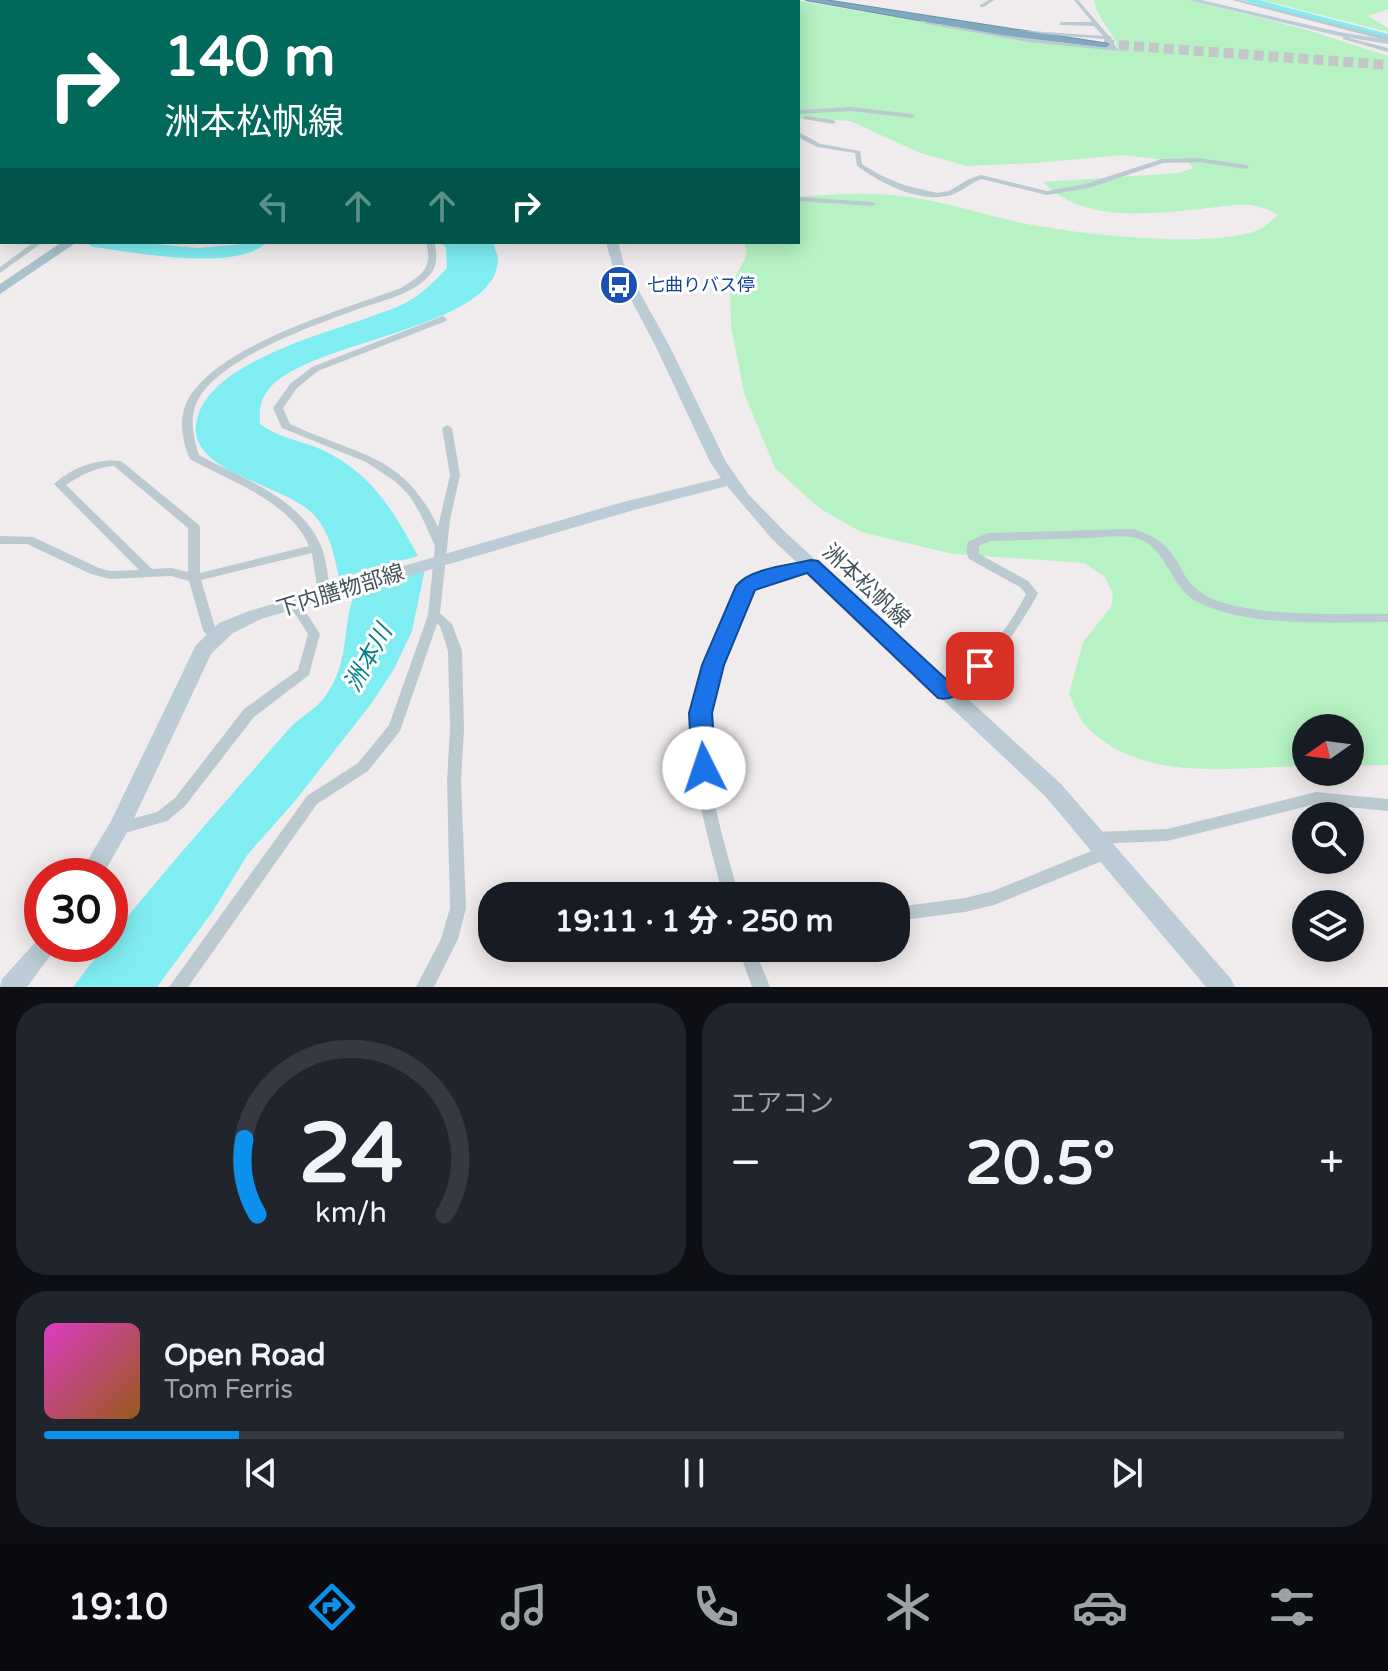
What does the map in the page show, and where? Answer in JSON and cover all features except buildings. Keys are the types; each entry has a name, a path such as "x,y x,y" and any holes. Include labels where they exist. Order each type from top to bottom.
{"highway":[{"path":"810,0 1002,32 1107,41"}],"main road":[{"path":"1192,0 1331,32 1388,40"},
{"path":"2,287 67,244"},
{"name":"洲本松帆線","path":"612,244 618,264 730,481 760,518 1053,790 1222,987"},
{"name":"下内膳物部線","path":"217,634 237,622 436,558 730,481"},
{"path":"101,858 118,829 195,666 217,634"},
{"path":"11,987 32,962"}],"street":[{"path":"982,6 992,0"},
{"path":"920,19 926,23 1029,40 1117,50 1076,0"},
{"path":"1234,0 1345,32 1345,38 1388,50"},
{"path":"1061,24 1097,24"},
{"path":"847,109 871,112"},
{"path":"800,114 847,109 881,110 912,116"},
{"path":"800,114 834,119"},
{"path":"800,135 819,146 858,152 859,165 889,183 940,194 951,193 981,177 1047,193 1086,186 1162,161 1199,160 1246,167"},
{"path":"800,199 872,204"},
{"path":"0,271 36,244"},
{"path":"324,594 317,548 302,524 276,500 194,457 188,432 191,402 212,376 244,353 404,290 429,274 434,256 431,244"},
{"path":"436,558 423,509 399,478 355,452 286,426 278,408 282,398 301,377 315,369 443,319"},
{"path":"178,987 312,800 363,767 395,727 434,615 436,558 455,475 447,428"},
{"path":"147,571 59,484 86,467 104,462 117,463 194,527 194,578 209,630 217,634"},
{"path":"946,692 980,666 1026,608 1032,593 1024,584 973,556 973,544 988,537 1133,533 1152,538 1164,548 1195,595 1216,607 1290,616 1388,618"},
{"path":"0,540 29,540 110,575 147,571 171,572 194,578 317,548"},
{"path":"727,882 710,817 701,713 713,665 746,586 811,566"},
{"path":"118,829 162,817 180,802 249,713 304,672 314,634 294,603"},
{"path":"425,987 445,952 455,928 458,908 454,781 457,729 455,651 446,624 434,615"},
{"path":"910,912 994,898 1100,845 1167,835 1316,798 1388,805"},
{"path":"751,962 761,987"}],"green space":[{"path":"1094,0 1190,0 1311,31 1388,56 1388,765 1364,766 1364,714 1292,714 1292,766 1220,769 1161,765 1109,745 1084,724 1069,694 1083,642 1111,607 1113,594 1105,577 1084,563 953,554 861,532 819,508 775,468 744,393 731,326 730,285 744,261 747,251 745,244 800,244 800,197 850,194 902,196 1022,223 1138,238 1230,237 1253,232 1278,215 1250,205 1118,213 1077,204 1043,182 1179,173 1193,168 1189,163 1123,155 967,166 920,153 850,121 800,118 800,1 994,34 1119,51"},
{"path":"1262,0 1388,0 1388,9 1368,16 1388,28 1388,32"}],"water":[{"path":"443,244 494,244 498,260 489,283 467,302 435,318 290,372 269,389 262,401 260,424 318,448 352,468 389,507 418,556 339,578 328,538 315,516 302,505 224,467 208,455 198,442 196,425 205,402 223,381 250,364 314,336 399,306 419,294 447,268 446,248"},
{"name":"洲本川","path":"425,569 412,631 394,669 371,704 295,801 248,854 213,911 157,987 73,987 92,962 128,962 128,916 288,730 324,698 339,671 356,589"}],"waterway":[{"path":"1247,0 1388,37"},
{"path":"108,244 198,253 239,249 253,244"}],"tunnel":[{"path":"1104,44 1388,65"}],"place":[{"name":"七曲りバス停","path":"619,285"}],"route":[{"path":"704,768 701,713 713,665 746,586 771,576 811,566 946,692 980,666"}]}
